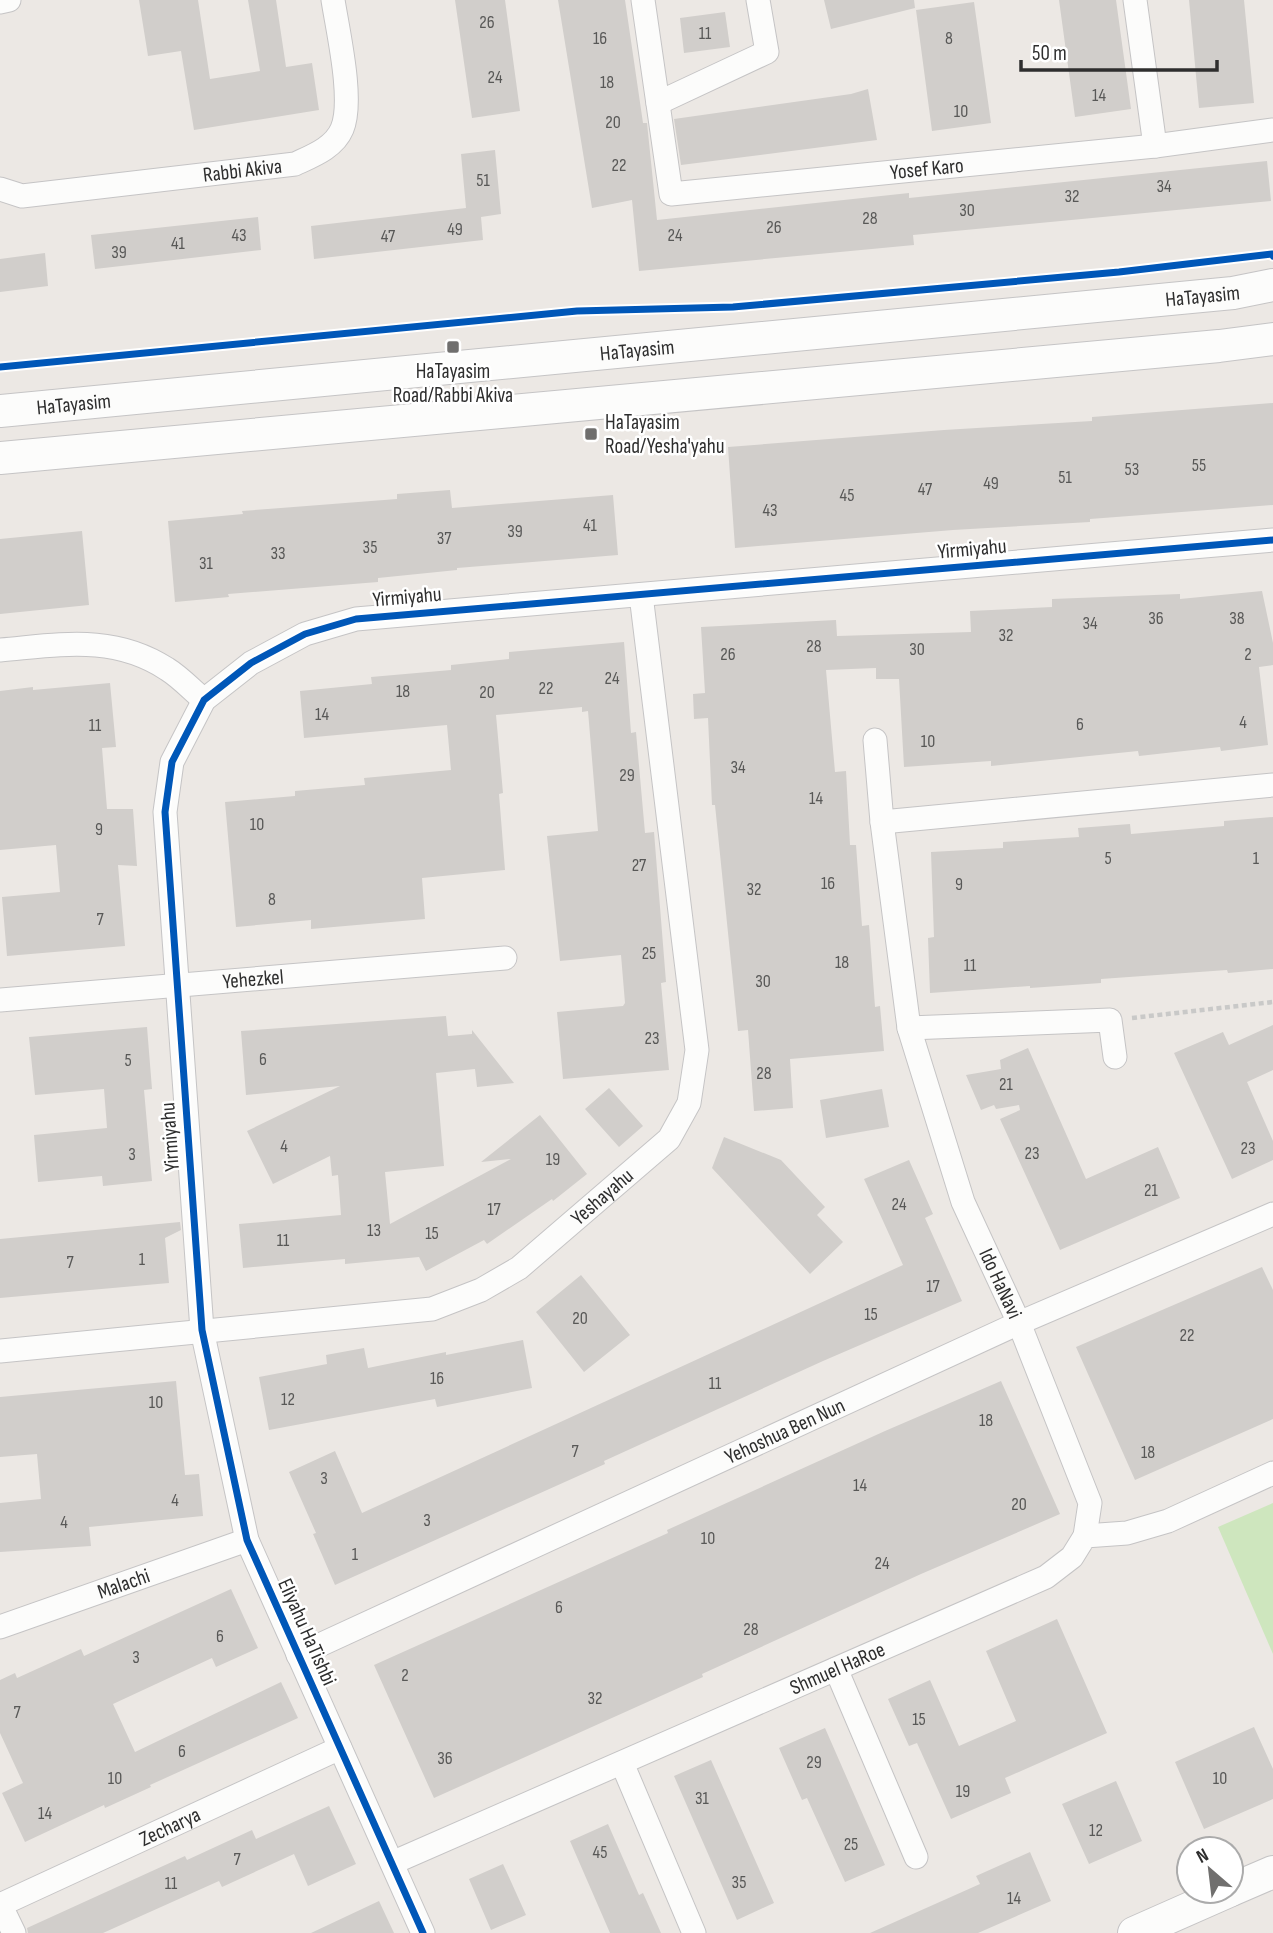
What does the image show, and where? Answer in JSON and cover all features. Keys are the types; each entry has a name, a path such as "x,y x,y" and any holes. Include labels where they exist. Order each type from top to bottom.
{"main road":[{"name":"HaTayasim","path":"0,411 1233,293 1273,285"},
{"path":"0,458 1273,339"},
{"path":"1245,1884 1273,1872"},
{"path":"1133,1933 1176,1925 1208,1905"}],"street":[{"path":"0,2 9,0"},
{"name":"Rabbi Akiva","path":"0,189 22,196 281,166 295,164 326,149 342,130 348,103 334,0"},
{"name":"Yosef Karo","path":"643,0 671,194 1155,146 1273,130"},
{"path":"657,103 767,52 758,0"},
{"path":"1135,0 1155,146"},
{"name":"Yirmiyahu","path":"202,1330 165,812 172,762 204,700 262,657 305,634 356,619 1273,540"},
{"name":"Yeshayahu","path":"0,1351 432,1309 481,1290 519,1268 669,1139 689,1102 697,1050 640,595"},
{"path":"0,650 85,643 134,651 168,669 204,700"},
{"name":"Ido HaNavi","path":"875,740 882,822 909,1028 963,1202 1019,1323 1090,1503 1085,1536"},
{"path":"882,822 1273,785"},
{"name":"Yehezkel","path":"0,1000 505,958"},
{"path":"909,1028 1110,1020 1115,1057"},
{"name":"Yehoshua Ben Nun","path":"298,1655 1019,1323 1273,1214"},
{"name":"Eliyahu HaTishbi","path":"202,1330 247,1540 423,1933"},
{"path":"1085,1536 1127,1533 1168,1521 1273,1473"},
{"name":"Shmuel HaRoe","path":"392,1863 1046,1577 1072,1557 1085,1536"},
{"name":"Malachi","path":"0,1627 247,1540"},
{"path":"836,1669 916,1857"},
{"name":"Zecharya","path":"0,1905 340,1748"},
{"path":"622,1763 694,1933"},
{"path":"0,1905 14,1933"}],"path":[{"path":"1110,1020 1273,1002"}],"green space":[{"path":"1273,1503 1273,1654 1218,1527"}],"building":[{"path":"139,0 198,0 210,79 260,71 248,0 276,0 286,67 312,63 319,110 194,130 181,51 148,56"},
{"path":"455,0 505,0 520,111 472,118"},
{"path":"558,0 625,0 643,123 647,123 657,220 909,193 909,198 1267,161 1271,201 913,235 914,245 639,271 632,200 592,208"},
{"path":"824,0 914,0 915,8 831,29"},
{"path":"1059,0 1116,0 1131,109 1075,117"},
{"path":"1189,0 1244,0 1254,103 1199,108"},
{"path":"974,2 991,123 932,131 916,10"},
{"path":"725,12 730,47 684,53 680,18"},
{"path":"868,89 877,140 681,165 674,119 851,94"},
{"path":"495,150 501,214 481,217 483,240 314,259 311,226 466,208 461,154"},
{"path":"258,217 261,250 95,269 91,235"},
{"path":"45,253 48,286 0,292 0,259"},
{"path":"1273,403 1273,505 1090,519 1090,522 735,548 728,447 1092,421 1092,417"},
{"path":"450,490 452,508 613,495 618,555 457,568 378,578 378,582 228,594 229,597 175,602 168,521 243,514 242,511 397,499 397,494"},
{"path":"82,531 89,605 0,614 0,539"},
{"path":"1262,591 1273,643 1273,665 1259,667 1268,745 1139,756 1138,751 991,766 991,761 904,767 899,679 876,679 876,668 826,670 835,772 846,771 850,845 856,845 862,926 869,925 875,1007 880,1006 884,1051 790,1059 793,1108 754,1111 748,1030 738,1031 715,805 712,805 708,718 694,719 693,694 705,693 701,627 836,620 837,636 971,632 970,611 1052,607 1052,599 1180,594 1180,599"},
{"path":"624,642 631,733 636,732 645,833 654,832 666,982 661,983 669,1070 563,1079 557,1012 623,1006 625,1003 621,955 560,961 547,836 598,831 588,711 582,712 582,707 496,715 503,793 499,794 505,870 422,878 425,919 311,929 311,920 236,927 225,802 295,796 295,791 365,785 364,778 451,770 447,725 304,738 300,691 372,684 371,677 451,670 451,665 509,659 509,652"},
{"path":"110,683 116,747 102,748 107,809 133,809 137,866 118,865 125,946 7,956 2,897 60,892 56,845 0,850 0,691"},
{"path":"1273,817 1273,969 1228,973 1227,970 1101,979 1101,983 930,993 928,938 934,937 931,852 1003,848 1003,842 1079,837 1078,828 1130,824 1131,834 1224,826 1224,821"},
{"path":"446,1016 448,1036 472,1034 472,1030 514,1083 477,1087 475,1069 436,1073 444,1166 385,1172 390,1224 511,1159 481,1162 540,1115 587,1174 553,1201 552,1199 487,1244 484,1240 426,1271 419,1257 345,1264 345,1259 243,1268 239,1224 341,1215 338,1175 332,1176 330,1156 273,1184 247,1131 340,1086 246,1095 241,1031"},
{"path":"1273,1025 1273,1070 1247,1082 1273,1141 1273,1160 1232,1179 1174,1053 1223,1032 1229,1045"},
{"path":"147,1027 152,1089 144,1090 152,1181 103,1186 102,1176 38,1182 34,1135 107,1128 104,1089 35,1095 29,1037"},
{"path":"1028,1048 1086,1179 1158,1147 1180,1198 1060,1250 1000,1119 1020,1110 1019,1105 996,1109 994,1105 981,1110 966,1075 1001,1069 1000,1060"},
{"path":"609,1088 643,1126 619,1147 585,1109"},
{"path":"882,1089 889,1127 826,1138 820,1100"},
{"path":"724,1137 781,1160 825,1207 817,1215 843,1242 810,1274 712,1168"},
{"path":"909,1160 933,1214 925,1218 962,1301 823,1361 604,1461 605,1464 335,1585 289,1472 335,1451 362,1513 903,1265 864,1179"},
{"path":"180,1222 181,1230 165,1238 169,1283 0,1298 0,1239"},
{"path":"1262,1267 1273,1290 1273,1419 1135,1480 1076,1347"},
{"path":"581,1275 630,1335 584,1372 536,1312"},
{"path":"523,1340 532,1388 437,1407 435,1399 269,1430 259,1377 327,1364 326,1355 364,1348 368,1368"},
{"path":"176,1381 185,1475 199,1474 203,1516 89,1527 91,1546 0,1552 0,1503 41,1499 37,1454 0,1457 0,1397"},
{"path":"1001,1381 1060,1514 921,1574 702,1674 703,1677 434,1798 374,1665 668,1533 667,1530 885,1431"},
{"path":"231,1589 258,1648 216,1667 212,1658 113,1704 135,1752 281,1682 298,1718 105,1808 104,1805 25,1842 2,1793 23,1783 0,1733 0,1680 15,1673 17,1678 81,1649 84,1656"},
{"path":"1057,1619 1107,1733 1005,1778 1011,1793 951,1819 917,1743 909,1746 888,1699 930,1680 959,1746 1016,1721 986,1651"},
{"path":"1254,1727 1273,1769 1273,1799 1204,1829 1175,1762"},
{"path":"825,1728 885,1865 845,1882 807,1798 802,1800 779,1748"},
{"path":"711,1760 774,1903 737,1920 674,1776"},
{"path":"1116,1781 1142,1841 1089,1864 1062,1804"},
{"path":"329,1806 356,1864 308,1886 294,1854 222,1887 219,1881 103,1933 28,1933 27,1928 185,1856 187,1860 252,1830 256,1839"},
{"path":"608,1824 639,1895 643,1893 661,1933 610,1933 570,1841"},
{"path":"1030,1852 1051,1901 978,1933 870,1933 980,1884 976,1876"},
{"path":"503,1864 526,1915 491,1930 469,1879"},
{"path":"379,1901 394,1933 311,1933"}],"cycle path":[{"path":"0,367 577,311 733,307 1273,256"},
{"path":"423,1933 247,1540 202,1330 165,812 172,762 204,700 251,663 305,634 356,619 1273,540"}],"place":[{"name":"HaTayasim Road/Rabbi Akiva","path":"453,347"},
{"name":"HaTayasim Road/Yesha'yahu","path":"591,434"}]}
